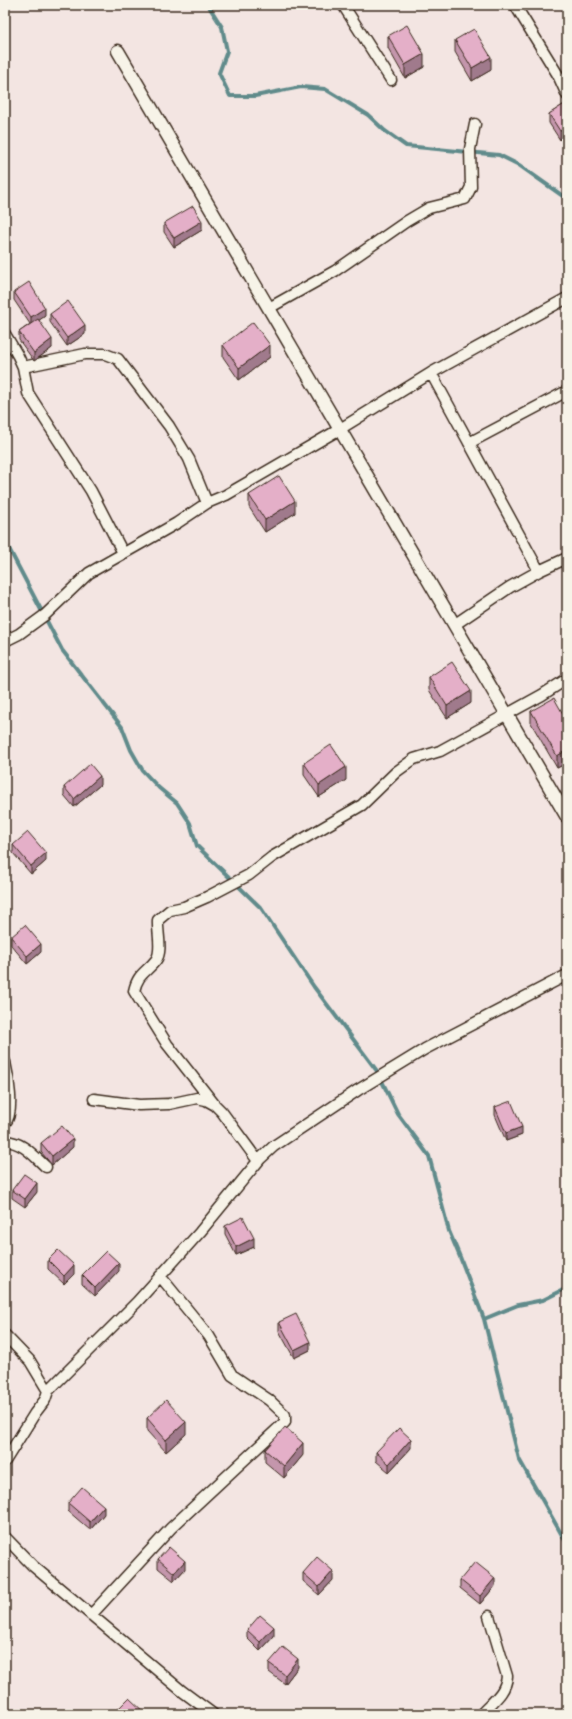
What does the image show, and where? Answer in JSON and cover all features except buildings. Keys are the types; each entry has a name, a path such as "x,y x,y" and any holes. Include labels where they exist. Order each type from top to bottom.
{"street":[{"path":"343,5 391,80"},
{"path":"515,5 558,75 567,95"},
{"path":"118,51 567,818"},
{"path":"269,308 334,272 407,221 429,208 462,201 465,199 471,188 470,149 474,124"},
{"path":"5,641 45,615 89,573 177,523 207,503 226,495 340,429 431,373 567,298"},
{"path":"5,334 23,367 28,393 92,491 123,553"},
{"path":"23,367 85,354 105,354 118,359 173,433 189,459 207,503"},
{"path":"431,373 539,571"},
{"path":"469,443 567,391"},
{"path":"454,625 510,587 567,558"},
{"path":"258,1161 236,1129 167,1044 134,991 136,980 156,960 160,947 158,940 158,920 170,910 184,907 249,875 272,857 362,805 396,772 414,759 440,751 542,695 567,679"},
{"path":"5,1461 35,1413 45,1400 48,1391 112,1328 160,1276 205,1227 258,1161 274,1146 404,1062 475,1022 567,975"},
{"path":"5,1062 9,1083 10,1105 5,1123"},
{"path":"94,1099 140,1105 169,1104 197,1098 215,1105"},
{"path":"7,1139 24,1146 46,1167"},
{"path":"91,1615 171,1528 285,1422 285,1415 269,1400 232,1375 209,1336 160,1276"},
{"path":"5,1335 30,1361 48,1391"},
{"path":"5,1537 33,1566 182,1691 213,1714"},
{"path":"481,1714 500,1694 506,1685 507,1676 489,1616"}],"waterway":[{"path":"208,5 222,27 227,51 219,73 230,96 255,96 301,87 325,89 368,115 385,131 406,146 499,155 519,165 567,199"},
{"path":"5,541 62,650 122,727 131,750 143,771 159,788 177,803 190,823 197,846 261,908 314,987 377,1071 398,1114 429,1156 449,1231 484,1319 519,1459 567,1544"},
{"path":"484,1319 518,1305 543,1300 567,1288"}]}
